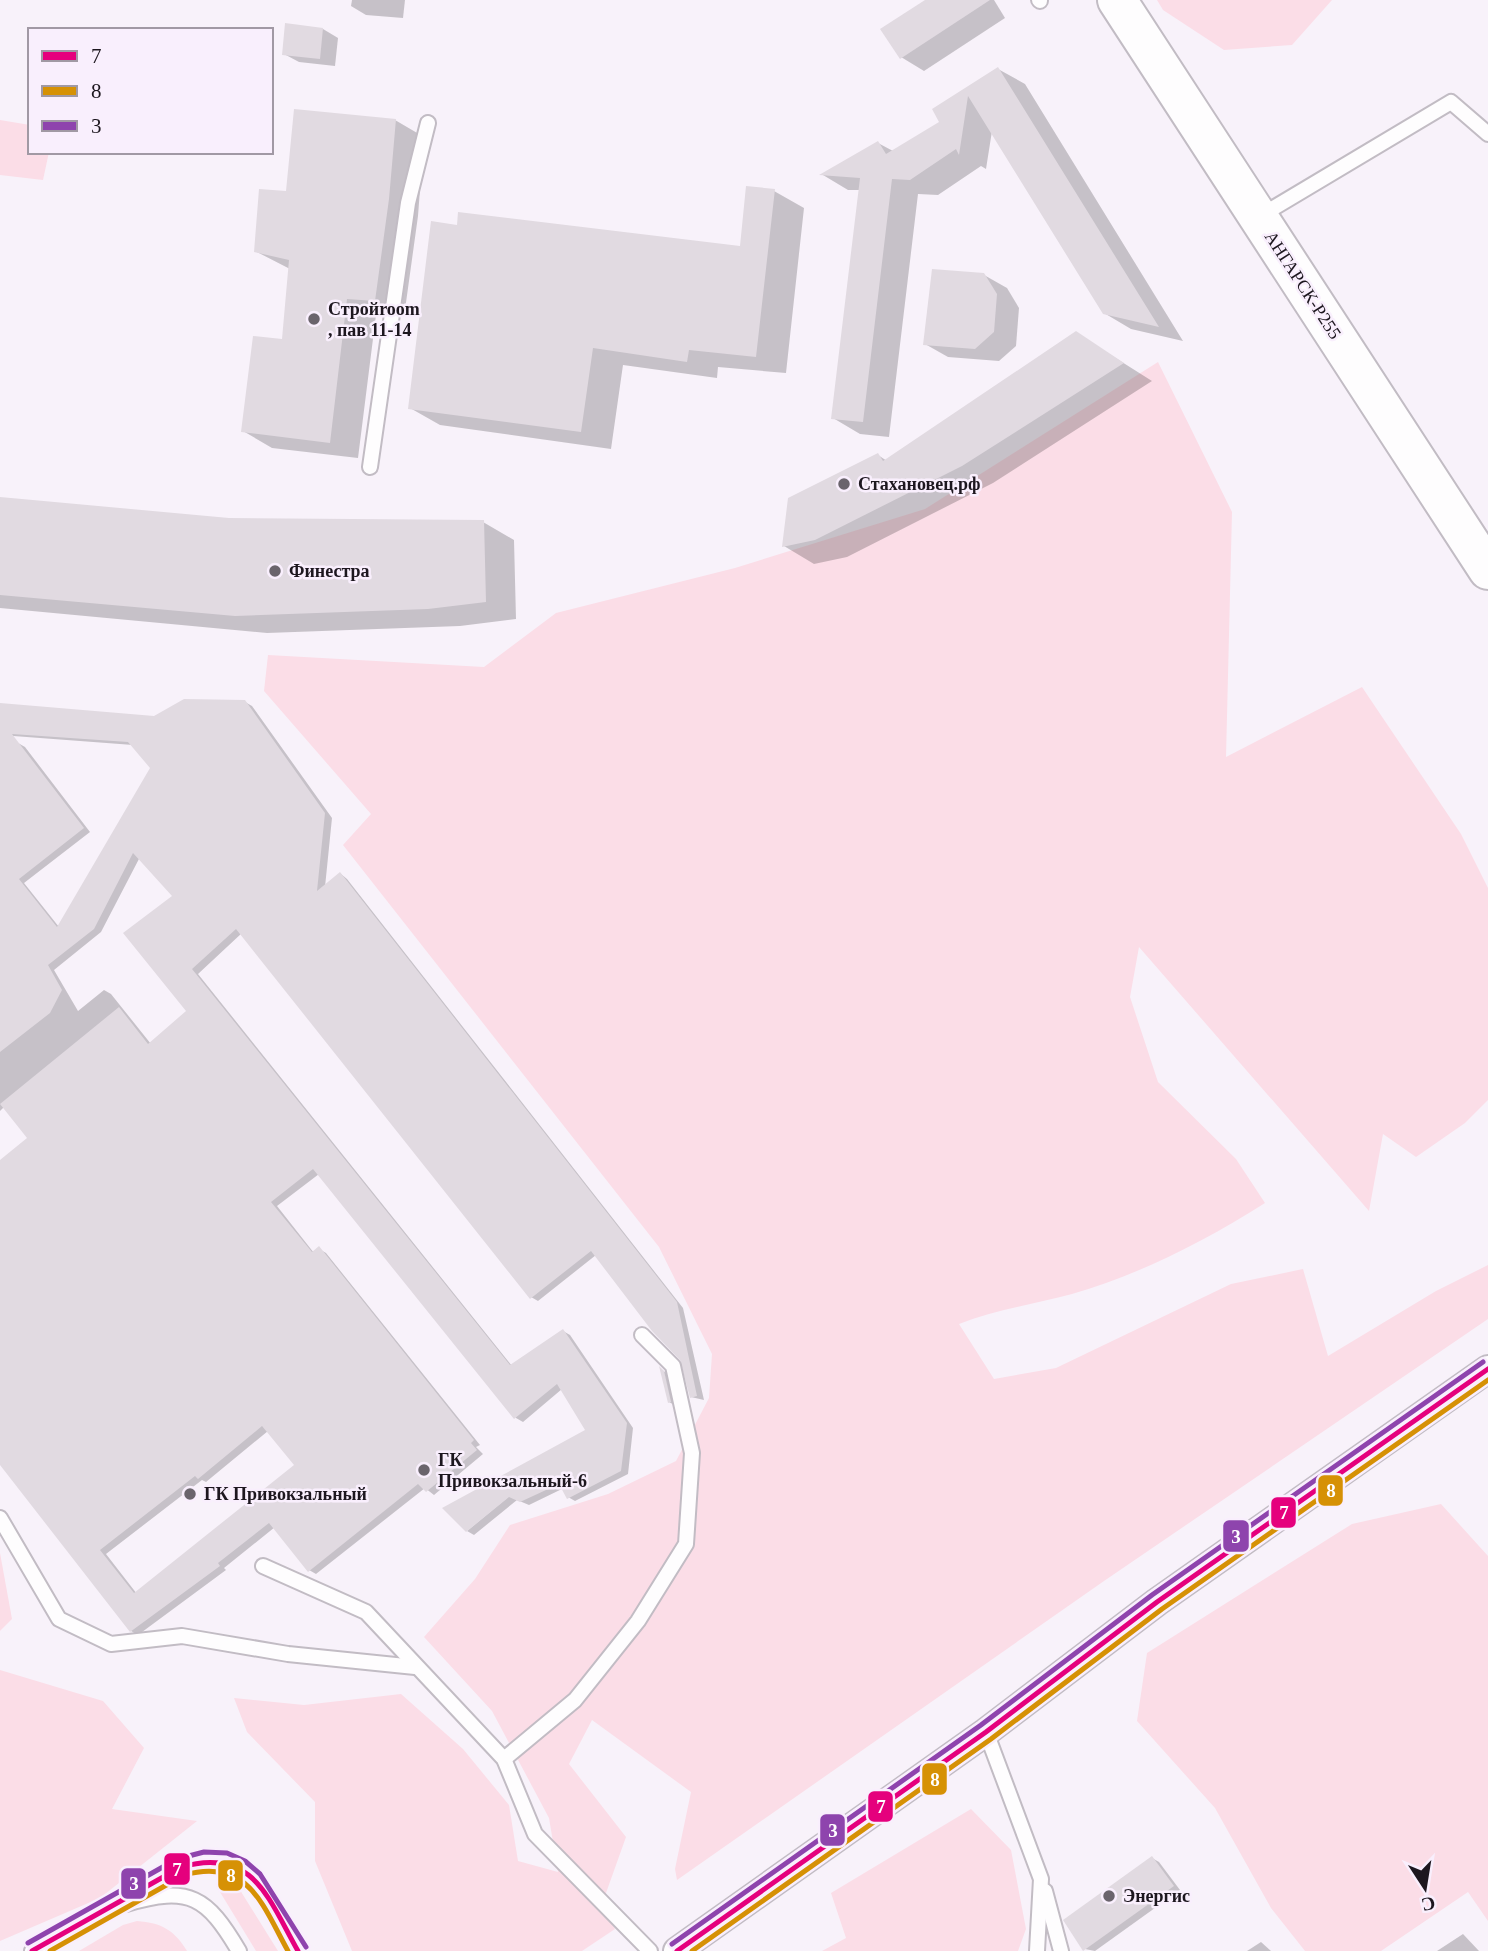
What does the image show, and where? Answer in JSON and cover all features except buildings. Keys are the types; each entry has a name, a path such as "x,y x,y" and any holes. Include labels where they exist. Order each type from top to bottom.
{"main road":[{"name":"АНГАРСК-Р255","path":"1117,0 1488,570"}],"street":[{"path":"677,1951 986,1732 1157,1602 1488,1369"}],"lane":[{"path":"1259,217 1451,102 1488,134"},
{"path":"370,467 408,203 428,123"},
{"path":"503,1759 575,1700 639,1621 686,1544 692,1454 673,1366 642,1335"},
{"path":"0,1518 59,1619 111,1644 182,1636 288,1654 415,1667"},
{"path":"263,1566 366,1612 503,1759 535,1834 650,1951"},
{"path":"986,1732 1041,1880 1061,1951"},
{"path":"32,1951 181,1867 196,1861 222,1858 238,1865 257,1883 298,1951"},
{"path":"1037,1951 1041,1880"},
{"path":"100,1913 142,1900 187,1898 211,1909 239,1951"}],"shaded area":[{"path":"1157,0 1332,0 1292,45 1224,50 1163,10"},
{"path":"0,120 28,125 28,154 49,154 43,180 0,175"},
{"path":"1158,362 1232,512 1226,757 1362,687 1461,834 1488,888 1488,1100 1465,1123 1416,1157 1383,1134 1369,1211 1139,947 1130,997 1158,1082 1236,1159 1265,1203 1196,1243 1123,1277 1072,1294 959,1324 994,1379 1056,1368 1231,1284 1303,1269 1328,1356 1436,1291 1488,1265 1488,1319 1104,1581 677,1880 675,1869 691,1792 592,1720 569,1764 626,1837 601,1907 615,1929 582,1951 352,1951 315,1861 315,1802 247,1732 234,1698 304,1705 401,1694 463,1749 509,1805 518,1861 558,1872 549,1818 492,1711 424,1637 475,1579 510,1525 608,1494 676,1461 709,1398 712,1354 659,1247 343,845 371,814 264,691 268,655 484,667 556,613 735,568 925,509"},
{"path":"1441,1504 1488,1556 1488,1921 1468,1892 1381,1951 1305,1951 1271,1908 1215,1808 1137,1721 1147,1653 1352,1524"},
{"path":"0,1553 12,1619 0,1631"},
{"path":"0,1670 103,1701 144,1748 112,1809 197,1821 100,1898 0,1941"},
{"path":"971,1809 1011,1850 1026,1929 1018,1951 822,1951 846,1938 831,1893"},
{"path":"235,1882 278,1951 256,1951 220,1892"},
{"path":"137,1921 166,1929 187,1951 79,1951 123,1925"}],"transit line":[{"name":"3","path":"672,1944 981,1725 1152,1595 1483,1362"},
{"name":"7","path":"677,1951 986,1732 1157,1602 1488,1369"},
{"name":"8","path":"692,1951 991,1739 1162,1609 1488,1380"},
{"name":"3","path":"28,1943 177,1859 204,1852 227,1853 245,1861 260,1874 306,1947"},
{"name":"7","path":"32,1951 181,1867 205,1862 225,1864 242,1870 255,1881 267,1896 298,1951"},
{"name":"8","path":"50,1951 184,1875 206,1871 224,1873 238,1879 250,1889 261,1902 288,1951"}],"place":[{"name":"Стройroom , пав 11-14","path":"314,319"},
{"name":"Стахановец.рф","path":"844,484"},
{"name":"Финестра","path":"275,571"},
{"name":"ГК Привокзальный-6","path":"424,1470"},
{"name":"ГК Привокзальный","path":"190,1494"},
{"name":"Энергис","path":"1109,1896"}]}
